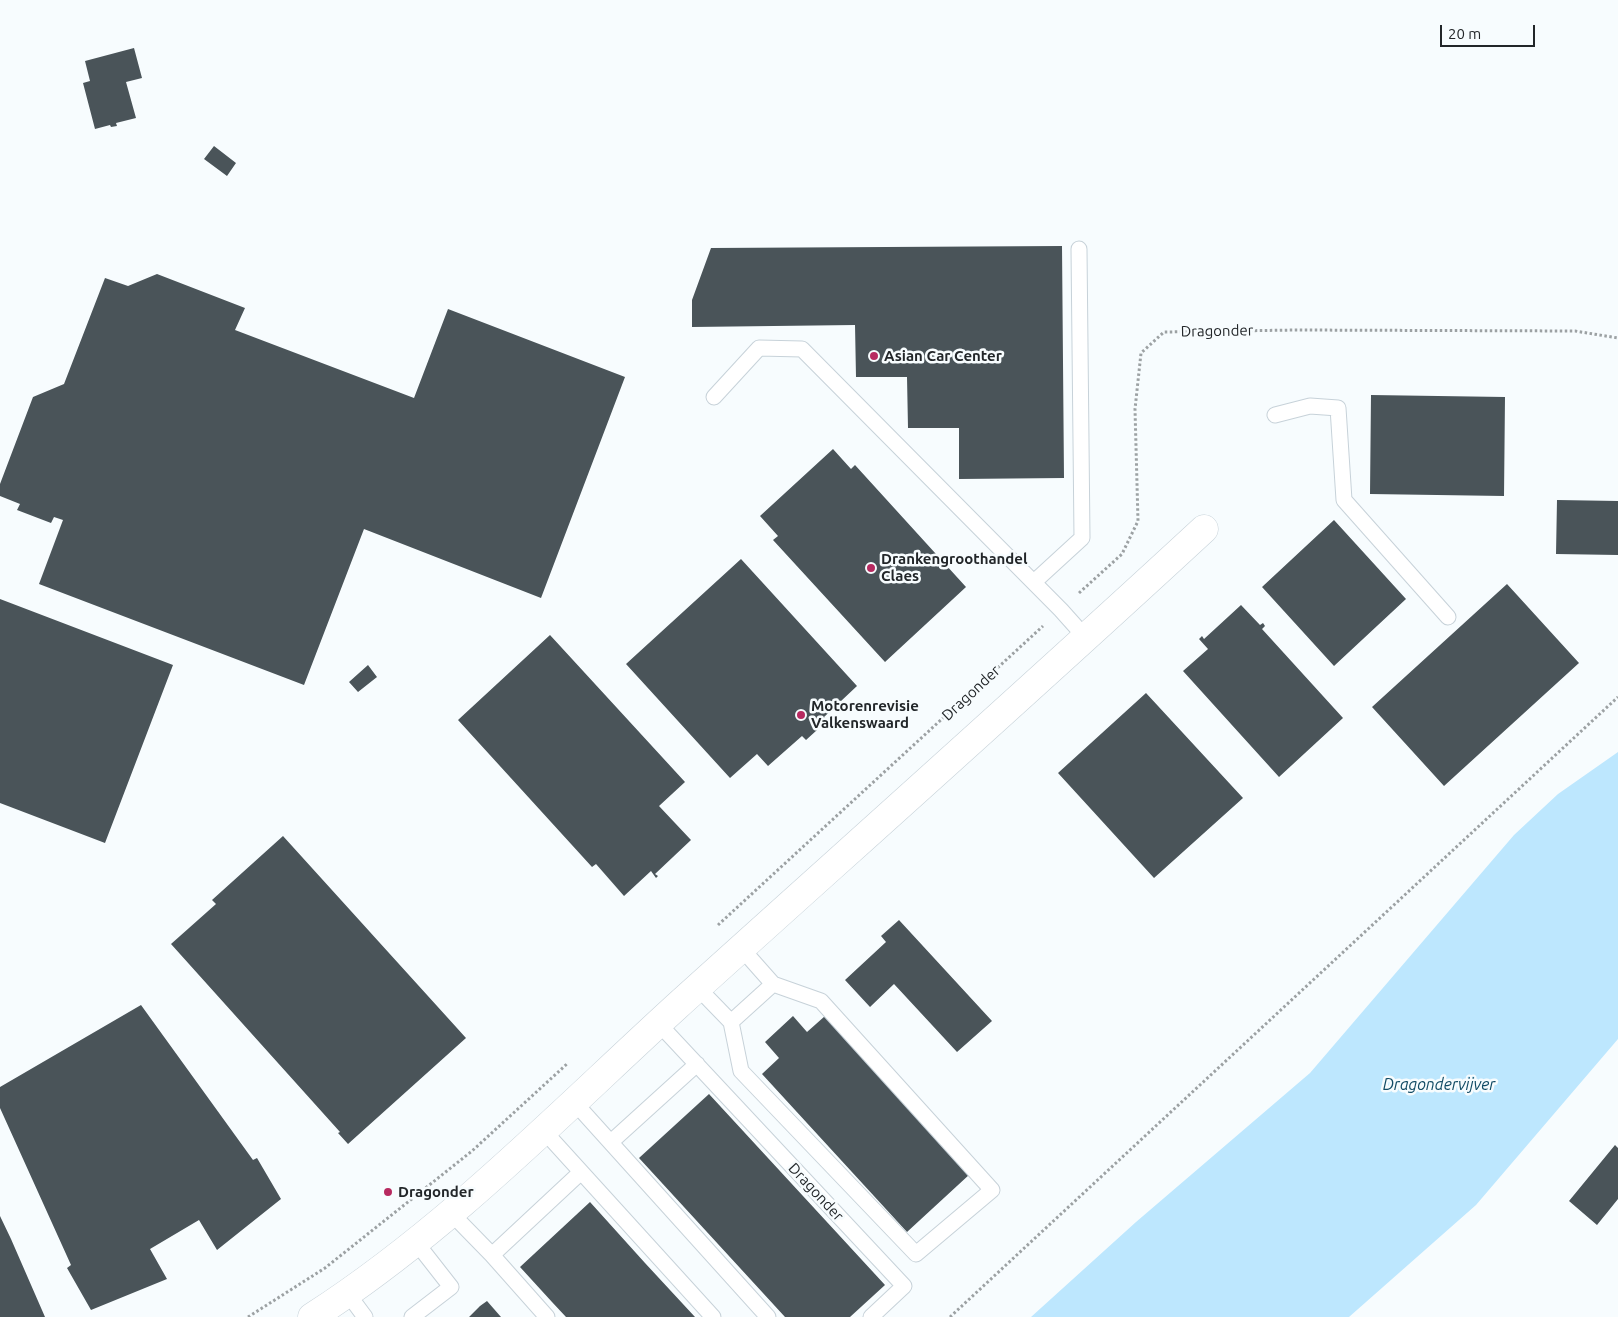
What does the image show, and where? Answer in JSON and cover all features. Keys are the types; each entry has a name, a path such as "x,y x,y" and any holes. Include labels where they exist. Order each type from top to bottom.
{"street":[{"path":"312,1317 348,1294 451,1213 544,1131 698,988 1204,529"}],"lane":[{"path":"1034,582 1082,538 1080,249"},
{"path":"714,397 758,348 802,349 1034,582 1086,638"},
{"path":"1275,415 1310,406 1338,408 1344,500 1448,617"},
{"path":"698,988 731,1022 741,1071 916,1254 992,1190 821,1002 773,984 742,949"},
{"path":"731,1022 773,984"},
{"name":"Dragonder","path":"659,1024 904,1286 871,1317"},
{"path":"610,1142 697,1064"},
{"path":"575,1103 768,1317"},
{"path":"544,1131 713,1317"},
{"path":"492,1255 582,1172"},
{"path":"451,1213 492,1255 547,1317"},
{"path":"412,1317 451,1287 415,1241"},
{"path":"348,1294 365,1317"}],"path":[{"name":"Dragonder","path":"712,931 1122,554 1138,521 1135,409 1141,353 1164,332 1297,330 1575,331 1618,338"},
{"path":"950,1317 1618,698"},
{"path":"248,1317 254,1316 324,1268 464,1158 574,1058"}],"water":[{"name":"Dragondervijver","path":"1618,752 1618,1039 1476,1205 1349,1317 1031,1317 1136,1222 1310,1073 1514,835 1558,794"}],"building":[{"path":"134,48 142,78 126,82 136,118 116,123 117,126 111,127 110,125 95,129 83,83 90,81 85,61"},
{"path":"214,146 236,163 227,176 204,159"},
{"path":"1062,246 1064,478 959,479 959,428 908,428 907,377 856,377 855,325 692,327 692,300 711,248"},
{"path":"157,274 245,308 235,330 414,398 448,309 625,377 541,598 364,529 304,685 39,584 63,520 54,517 51,523 17,510 20,504 0,496 0,484 33,397 64,384 105,278 128,286"},
{"path":"1371,395 1505,397 1504,496 1370,494"},
{"path":"833,449 851,469 855,465 966,587 885,662 773,540 778,536 760,516"},
{"path":"1557,500 1618,501 1618,555 1556,554"},
{"path":"1334,520 1406,599 1334,666 1262,587"},
{"path":"741,559 857,686 824,717 827,721 806,740 802,736 768,766 757,754 730,778 626,664"},
{"path":"1507,584 1579,663 1444,786 1372,707"},
{"path":"0,599 173,665 105,843 0,803"},
{"path":"1241,605 1260,625 1263,623 1265,626 1262,629 1343,718 1279,777 1183,671 1208,649 1199,639 1202,636 1204,639"},
{"path":"550,635 685,782 659,806 691,840 655,874 658,876 656,878 651,871 624,896 596,864 592,867 458,720"},
{"path":"368,665 377,677 358,692 349,682"},
{"path":"1146,693 1243,798 1154,878 1058,773"},
{"path":"283,836 466,1038 348,1144 338,1133 340,1132 171,944 216,904 212,900"},
{"path":"899,920 992,1021 957,1052 894,984 870,1007 845,980 886,942 881,936"},
{"path":"141,1005 253,1160 257,1158 281,1199 217,1250 199,1220 150,1249 167,1279 91,1310 67,1268 71,1265 0,1108 0,1087"},
{"path":"793,1016 807,1032 825,1016 970,1174 907,1232 762,1074 779,1058 765,1042"},
{"path":"709,1094 885,1285 850,1317 785,1317 639,1158"},
{"path":"1615,1145 1618,1148 1618,1199 1597,1225 1569,1201"},
{"path":"590,1202 695,1317 566,1317 520,1267"},
{"path":"0,1216 11,1239 45,1317 0,1317"},
{"path":"487,1301 501,1317 469,1317 480,1306"}],"place":[{"name":"Asian Car Center","path":"874,356"},
{"name":"Drankengroothandel Claes","path":"871,568"},
{"name":"Motorenrevisie Valkenswaard","path":"801,715"},
{"name":"Dragonder","path":"388,1192"}]}
